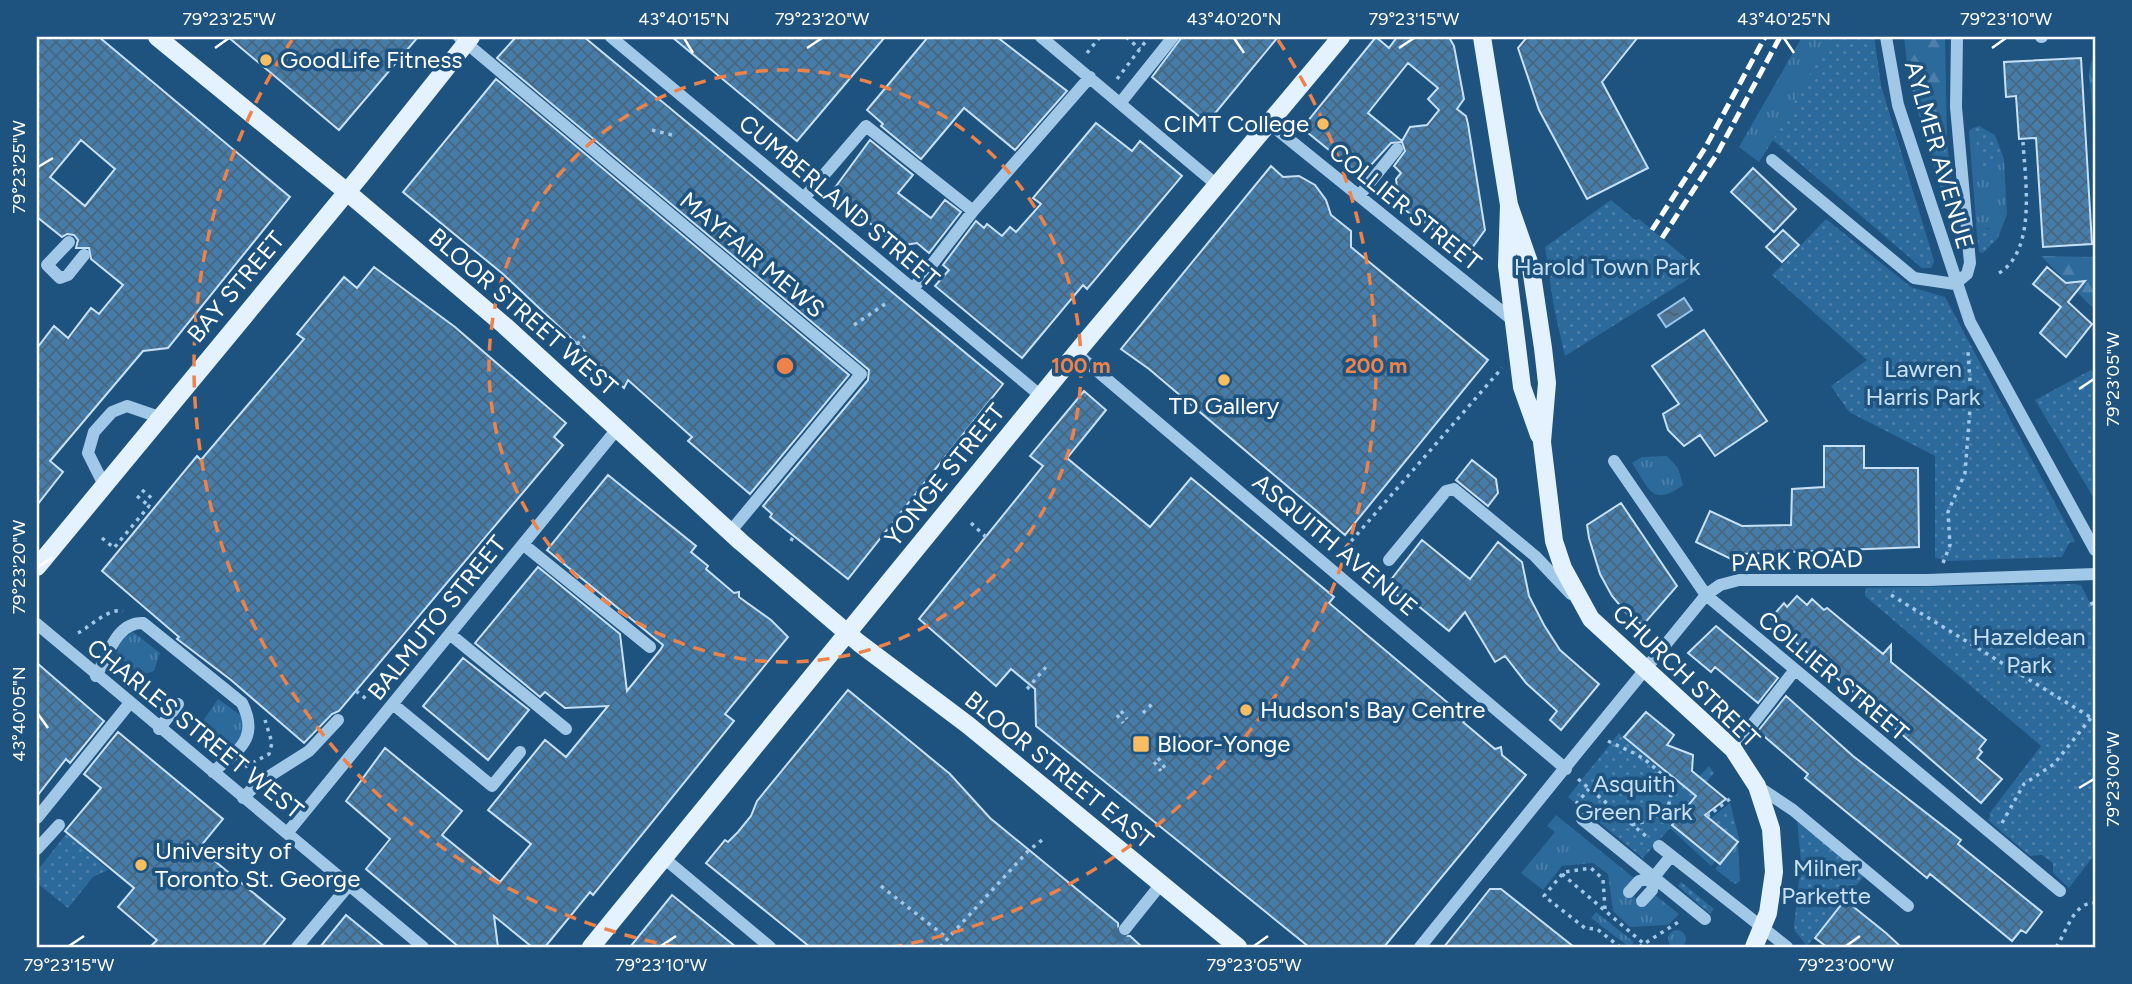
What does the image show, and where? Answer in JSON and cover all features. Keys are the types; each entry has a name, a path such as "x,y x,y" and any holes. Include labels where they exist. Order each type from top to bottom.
{"main road":[{"name":"BLOOR STREET WEST","path":"157,37 347,192 505,326 730,532 848,633"},
{"name":"YONGE STREET","path":"591,947 1076,353 1341,37"},
{"name":"CHURCH STREET","path":"1482,37 1508,205 1507,266 1522,387 1542,442"},
{"name":"BAY STREET","path":"37,567 347,192 465,39"},
{"name":"CHURCH STREET","path":"1508,205 1531,268 1543,348 1547,383 1542,442 1554,541 1579,602 1591,619 1644,670 1733,748 1757,786 1773,848 1771,897 1763,930 1754,947"},
{"name":"BLOOR STREET EAST","path":"848,633 968,725 1238,947"}],"street":[{"name":"CUMBERLAND STREET","path":"611,37 1041,396"},
{"path":"1121,102 1173,37"},
{"name":"AYLMER AVENUE","path":"1886,37 1898,105 1970,323 2095,550"},
{"path":"1772,160 1914,278 1955,284 1967,274 1970,263 1956,107 1957,37"},
{"path":"1044,38 1218,186"},
{"name":"MAYFAIR MEWS","path":"465,39 861,374 730,532"},
{"path":"913,289 973,211 1090,77"},
{"name":"COLLIER STREET","path":"1270,124 1515,322"},
{"path":"804,198 866,127 973,211"},
{"path":"1359,196 1397,149"},
{"path":"69,242 42,260 60,278 68,275 84,255"},
{"name":"ASQUITH AVENUE","path":"1076,353 1571,774"},
{"path":"104,485 88,453 94,432 112,412 127,406 159,417"},
{"name":"BALMUTO STREET","path":"288,832 617,429"},
{"name":"COLLIER STREET","path":"1614,461 1706,595 2060,891"},
{"path":"1389,560 1446,491 1454,489 1535,556 1579,602"},
{"path":"524,545 650,647"},
{"name":"PARK ROAD","path":"1420,947 1571,774 1644,670 1706,595 1720,585 1739,580 1865,580 2095,573"},
{"path":"96,676 120,632 132,623 143,623 242,703 251,720 248,738 212,772"},
{"name":"CHARLES STREET WEST","path":"37,624 129,704 288,832 423,947"},
{"path":"451,635 566,729"},
{"path":"1733,748 1794,671"},
{"path":"37,818 129,704"},
{"path":"159,729 178,704"},
{"path":"394,705 492,786 520,752"},
{"path":"243,798 257,784 309,751 338,720"},
{"path":"1757,786 1793,810 1908,906"},
{"path":"1582,819 1705,919"},
{"path":"37,849 59,825"},
{"path":"1659,846 1787,947"},
{"path":"1642,901 1652,890 1654,877 1671,856"},
{"path":"665,859 770,947"},
{"path":"1629,892 1639,881 1654,877"},
{"path":"297,947 350,884"},
{"path":"1125,929 1161,884"}],"path":[{"path":"1087,53 1100,37"},
{"path":"1126,37 1154,60"},
{"path":"1117,79 1149,37"},
{"path":"652,130 672,135"},
{"path":"1999,273 2014,258 2027,216 2023,142"},
{"path":"854,325 888,302"},
{"path":"577,344 585,335"},
{"path":"1943,565 1950,545 1948,512 1965,473 1971,396 1968,349"},
{"path":"1340,554 1504,365"},
{"path":"142,490 155,501"},
{"path":"102,538 114,548 150,508 137,496"},
{"path":"971,523 986,537"},
{"path":"1865,580 2093,719 2054,764 2024,784 2000,827"},
{"path":"2091,602 2095,608"},
{"path":"1027,689 1046,667"},
{"path":"356,691 369,702"},
{"path":"1143,712 1153,702"},
{"path":"1455,709 1459,704"},
{"path":"1119,713 1125,721"},
{"path":"1172,745 1183,734"},
{"path":"1608,741 1641,757 1654,767 1665,780 1671,796 1667,810 1661,816 1631,825"},
{"path":"1156,760 1163,769"},
{"path":"1571,774 1659,846"},
{"path":"1576,804 1589,789"},
{"path":"1707,813 1709,815 1731,797"},
{"path":"940,947 1028,851 1042,840"},
{"path":"1605,909 1603,879 1591,868 1573,869 1562,874 1544,895 1585,928 1597,929 1620,947"},
{"path":"1562,874 1643,943"},
{"path":"881,886 947,939"},
{"path":"2056,947 2078,908 2087,902 2095,903"},
{"path":"1639,947 1680,920 1686,926"}],"green space":[{"path":"1802,37 1874,37 1881,86 1934,261 1931,268 1922,268 1773,140 1759,162 1739,147"},
{"path":"1831,37 1874,37 1881,86 1934,261 1931,268 1922,268 1773,140"},
{"path":"1904,37 1945,37 1947,141 1926,140 1909,81"},
{"path":"2092,60 2095,61 2095,144 2089,72"},
{"path":"1979,126 1995,135 2004,159 1996,158 1983,174 1973,128"},
{"path":"1973,128 1983,173 1996,158 2004,159 2007,214 1998,238 1989,228 1983,228 1977,235 1969,131"},
{"path":"1926,140 1947,141 1958,243"},
{"name":"Harold Town Park","path":"1611,200 1635,220 1639,219 1701,271 1565,356 1554,308 1545,247"},
{"name":"Lawren Harris Park","path":"1826,219 1911,287 1945,297 2072,535 2075,542 2069,543 2062,557 1949,561 1935,558 1935,456 1849,412 1831,386 1867,360 1772,275"},
{"path":"1983,228 1994,230 1998,238 1983,253 1979,252 1977,235"},
{"path":"2041,256 2095,257 2095,310"},
{"path":"2091,370 2095,375 2095,500 2035,400"},
{"path":"1667,456 1678,468 1683,485 1673,492 1658,495 1647,487 1632,463 1642,457"},
{"name":"Hazeldean Park","path":"2081,585 2095,613 2095,854 2069,888 2053,873 2053,863 2042,855 2030,856 1988,820 1991,816 1989,814 2041,746 1865,596 1866,588"},
{"path":"133,632 160,653 154,671 141,675 117,656 119,641"},
{"path":"218,699 243,717 244,733 232,747 201,724"},
{"name":"Asquith Green Park","path":"1619,733 1653,761 1656,758 1677,781 1686,773 1699,777 1709,766 1714,773 1672,825 1716,861 1711,866 1670,828 1643,858 1568,797"},
{"path":"1730,803 1740,842 1710,819"},
{"path":"1556,815 1634,878 1625,890 1646,906 1655,895 1679,914 1668,925 1630,927 1613,911 1608,874 1593,863 1562,866 1543,890 1521,873 1555,832 1547,826"},
{"name":"Milner Parkette","path":"1797,819 1864,876 1807,946 1795,931 1794,925 1801,862"},
{"path":"67,833 108,870 93,877 68,908 37,883 37,871"},
{"path":"1738,842 1740,881 1735,884 1715,869"},
{"path":"1681,882 1714,909 1710,914 1678,886"},
{"path":"1596,912 1634,942 1629,947 1591,918"},
{"path":"1677,930 1683,933 1686,939 1683,945 1677,948 1671,945 1668,939 1671,933"}],"water":[{"path":"1684,298 1692,310 1666,327 1658,315"}],"building":[{"path":"37,37 99,37 290,197 168,348 143,351 50,461 63,472 37,505 37,348 54,326 68,338 91,308 99,314 123,285 91,259 89,248 76,248 78,240 74,235 67,234 62,237 37,217","holes":["81,140 115,169 85,206 50,177"]},
{"path":"228,37 418,37 339,130"},
{"path":"516,37 584,37 1003,384 848,579 770,517 772,514 763,506 868,380 869,370 497,58"},
{"path":"672,37 885,37 797,141"},
{"path":"928,37 997,37 1067,91 1015,150 964,108 921,159 881,126 883,124 867,110"},
{"path":"1182,37 1278,37 1207,123 1152,77"},
{"path":"1376,37 1389,48 1397,37 1449,37 1454,46 1464,99 1457,109 1466,116 1468,124 1485,230 1472,248 1456,249 1417,216 1414,217 1399,205 1396,179 1401,173 1394,166 1405,151 1402,142 1391,143 1361,176 1302,128","holes":["1408,63 1438,88 1428,99 1439,110 1427,125 1410,127 1402,141 1368,113"]},
{"path":"1527,37 1638,37 1602,82 1648,168 1587,199 1539,110 1518,48"},
{"path":"2081,58 2092,244 2043,247 2036,138 2019,139 2016,96 2006,97 2004,62"},
{"path":"496,79 849,375 750,494 688,441 692,437 628,380 624,388 503,274 403,192"},
{"path":"1096,123 1132,151 1140,141 1182,176 1087,289 1083,285 1022,358 935,286 949,270 943,265 976,221 984,228 987,224 1002,236 1010,227 1016,232 1041,204 1033,198"},
{"path":"870,140 913,175 898,193 931,218 945,200 961,212 929,253 917,243 899,246 831,193"},
{"path":"1271,166 1283,177 1299,176 1315,185 1326,200 1331,215 1351,231 1351,247 1488,360 1345,535 1149,369 1121,349"},
{"path":"1753,168 1796,209 1774,232 1731,192"},
{"path":"1783,230 1799,245 1782,262 1766,247"},
{"path":"374,267 455,327 566,423 554,437 563,445 339,711 332,714 304,743 231,680 177,639 179,637 102,571 197,456 201,460 304,339 297,334 344,277 357,288"},
{"path":"2047,267 2066,283 2085,281 2068,302 2092,324 2066,357 2040,333 2061,307 2033,284"},
{"path":"1704,330 1767,421 1715,456 1700,435 1684,446 1668,430 1663,414 1679,404 1652,366"},
{"name":"Hudson's Bay Centre","path":"1084,391 1106,410 1067,458 1150,527 1191,478 1334,597 1329,603 1467,719 1463,722 1495,749 1501,747 1502,755 1526,775 1384,947 1309,947 1036,726 1035,689 1011,669 996,686 919,619 1043,466 1030,456"},
{"path":"1824,446 1864,446 1864,468 1918,468 1919,547 1739,554 1735,561 1696,542 1710,511 1742,526 1791,525 1792,489 1824,487"},
{"path":"1472,460 1496,479 1498,493 1488,506 1456,480"},
{"path":"608,475 696,546 691,552 708,566 706,569 734,593 739,592 739,597 771,620 788,637 725,714 734,721 593,895 590,892 545,947 532,947 494,916 498,947 459,947 366,869 390,839 346,801 385,748 462,811 442,835 500,882 531,844 488,810 545,740 566,757 608,706 565,708 545,692 540,697 475,643 538,567 620,634 627,691 661,649 663,645 547,550"},
{"path":"1621,503 1677,586 1643,625 1629,616 1612,596 1600,574 1589,538 1587,525"},
{"path":"1422,540 1470,579 1498,542 1522,562 1529,596 1544,625 1560,650 1599,684 1561,730 1550,720 1557,711 1526,683 1505,656 1495,662 1465,612 1449,631 1417,605 1414,609 1386,586"},
{"path":"1797,596 1807,605 1812,599 1824,610 1827,608 1883,654 1891,645 1891,662 1986,740 1979,749 1982,752 1977,758 2002,779 1981,803 1778,627 1771,618 1784,603 1787,607"},
{"path":"1716,626 1778,678 1758,703 1715,667 1711,672 1688,653"},
{"path":"463,658 529,710 488,760 423,706"},
{"path":"37,663 104,721 70,763 66,759 37,796"},
{"path":"848,690 950,774 990,818 1118,923 1119,935 1130,936 1142,947 810,947 706,863 725,840 728,842 738,832 751,816 757,801"},
{"path":"1786,696 1853,756 1961,840 1958,844 2042,912 2026,933 2021,930 2012,941 1930,874 1927,878 1805,778 1808,774 1758,731"},
{"path":"1646,712 1674,735 1667,745 1693,755 1692,771 1726,799 1705,815 1738,842 1720,864 1672,825 1696,796 1624,737"},
{"path":"118,732 223,819 199,848 285,919 262,947 150,947 157,940 118,907 134,888 65,831 101,788 84,774"},
{"path":"1490,889 1501,889 1574,947 1444,947"},
{"path":"672,895 736,947 630,947"},
{"path":"1845,900 1901,947 1827,947 1815,938"},
{"path":"346,915 385,947 320,947"}],"tunnel":[{"path":"1116,939 1125,929"}],"railway":[{"path":"1652,230 1705,148 1765,37"},
{"path":"1662,238 1717,154 1780,37"}],"place":[{"name":"GoodLife Fitness","path":"266,60"},
{"name":"CIMT College","path":"1323,124"},
{"name":"TD Gallery","path":"1224,380"},
{"name":"Hudson's Bay Centre","path":"1246,710"},
{"name":"Bloor-Yonge","path":"1141,744"},
{"name":"University of Toronto St. George","path":"141,865"}]}
